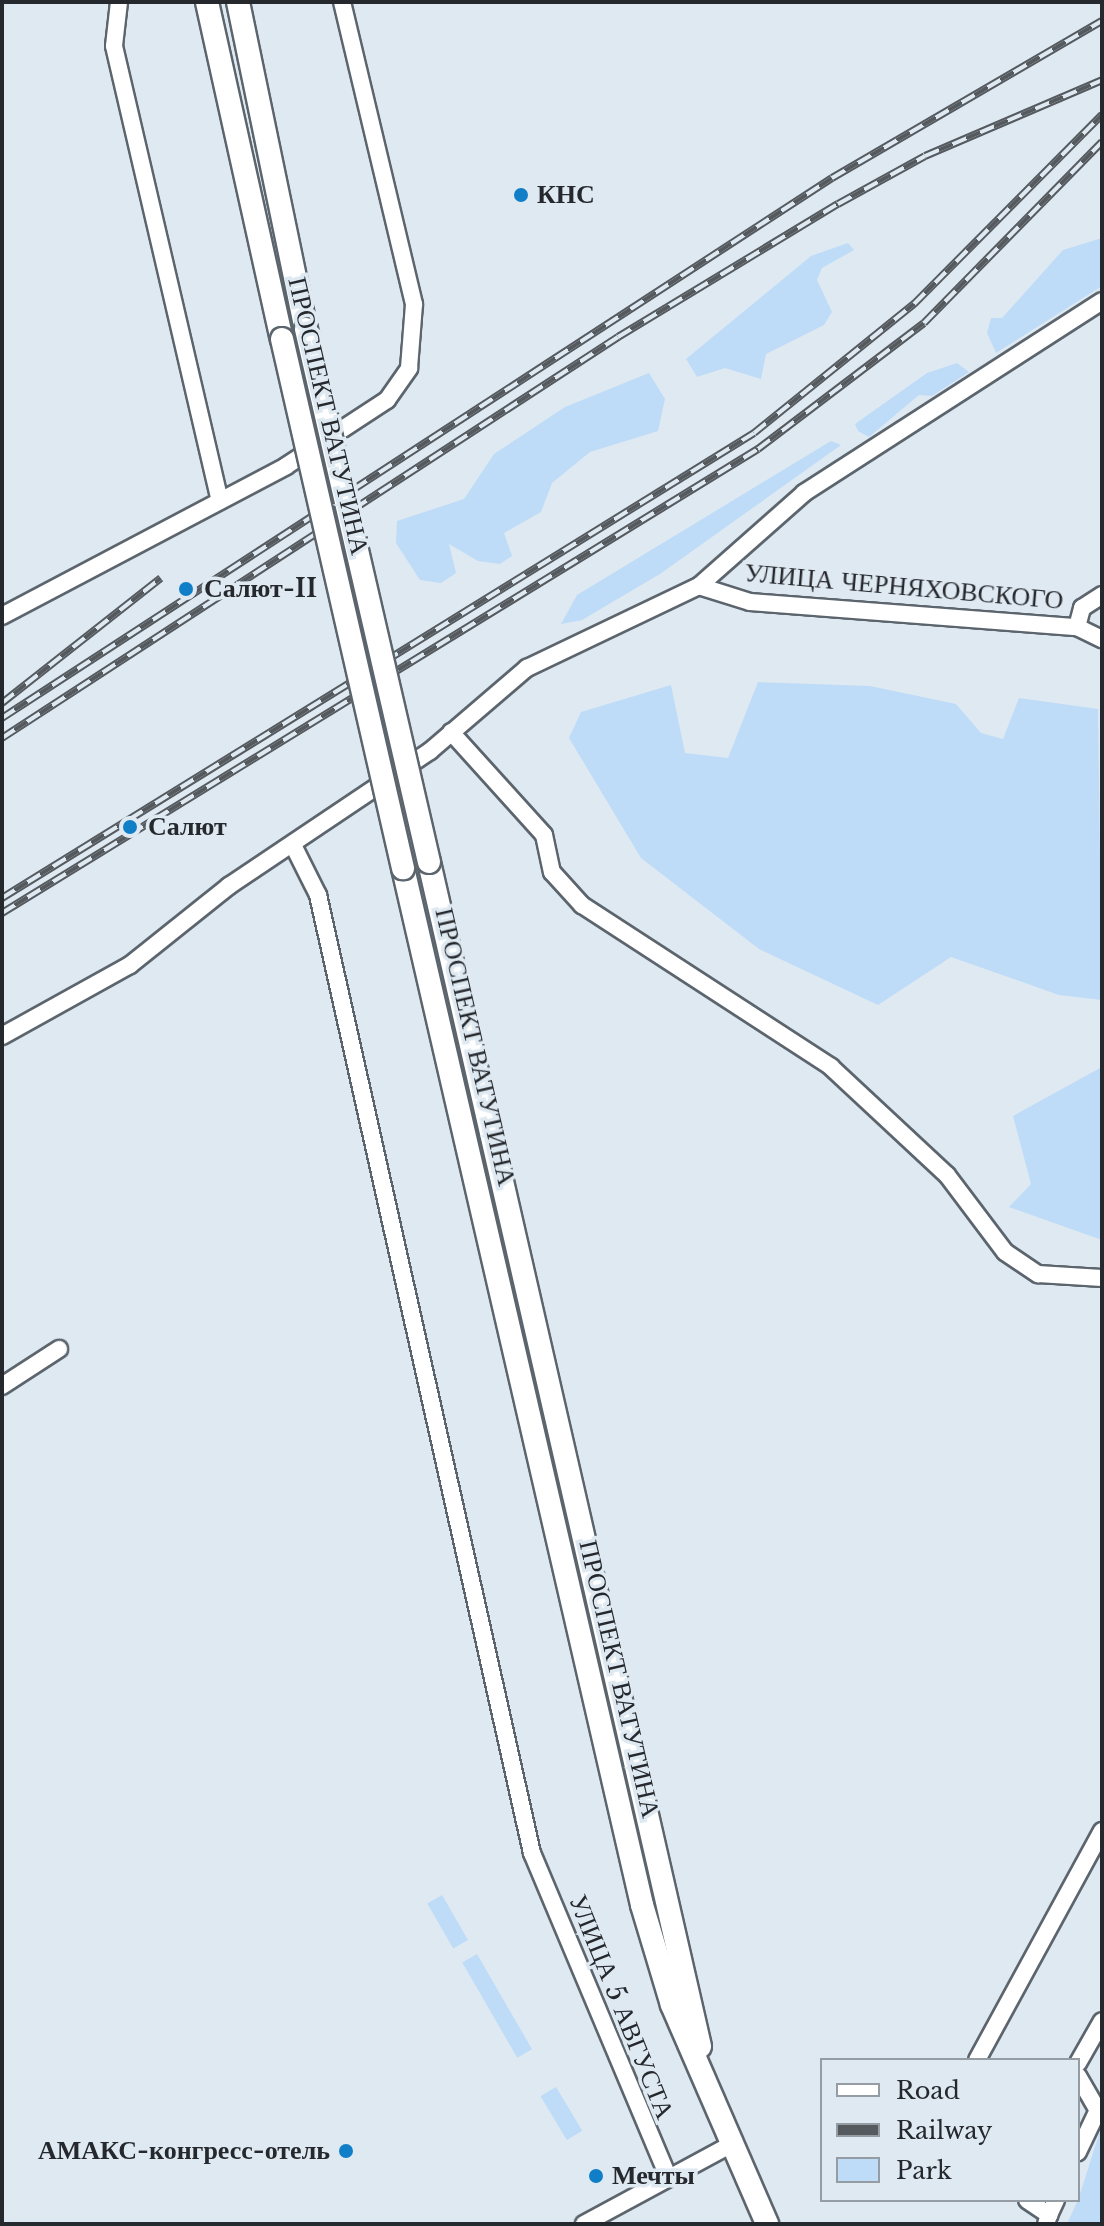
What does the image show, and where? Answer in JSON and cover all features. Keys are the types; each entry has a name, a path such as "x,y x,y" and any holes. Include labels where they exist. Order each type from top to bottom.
{"main road":[{"name":"ПРОСПЕКТ ВАТУТИНА","path":"238,2 306,329 710,2098"},
{"name":"ПРОСПЕКТ ВАТУТИНА","path":"207,3 642,1905 710,2098 767,2224"}],"street":[{"path":"119,2 114,46 220,501"},
{"path":"2,616 220,501 387,400 409,368 414,304 342,2"},
{"path":"2,1036 130,965 451,732 527,668 699,586 804,493 1102,301"},
{"name":"УЛИЦА ЧЕРНЯХОВСКОГО","path":"699,586 750,602 1077,627 1102,639"},
{"path":"1077,627 1082,608 1102,595"},
{"path":"451,732 544,835 552,872 582,905 831,1067 947,1175 1005,1252 1038,1274 1102,1278"},
{"name":"УЛИЦА 5 АВГУСТА","path":"293,845 318,895 532,1853 668,2177"},
{"path":"2,1386 59,1349"},
{"path":"978,2058 1102,1831"},
{"path":"1080,2060 1102,2021"},
{"path":"1080,2079 1098,2110 1080,2148"},
{"path":"584,2224 730,2145"},
{"path":"1031,2202 1050,2213"}],"green space":[{"path":"1102,238 1102,286 996,353 987,333 991,318 1002,318 1063,250"},
{"path":"848,243 854,250 822,268 817,280 832,312 824,325 766,354 761,379 725,368 697,377 686,359 811,256"},
{"path":"957,363 969,372 932,396 919,395 869,437 858,431 855,424 927,373"},
{"path":"649,373 665,399 658,431 590,452 552,483 541,512 504,533 512,556 500,564 478,561 449,544 456,573 441,583 420,580 396,543 397,521 464,499 494,454 565,407"},
{"path":"831,441 841,445 660,574 582,620 561,624 577,595"},
{"path":"758,682 870,686 956,704 981,733 1003,739 1019,698 1098,709 1102,1000 1059,995 951,957 878,1005 759,949 641,858 569,738 581,712 671,685 685,753 728,758"},
{"path":"1102,1067 1102,1240 1009,1207 1031,1184 1013,1116"},
{"path":"442,1895 468,1940 453,1949 427,1904"},
{"path":"477,1954 532,2049 517,2058 462,1962"},
{"path":"556,2087 582,2131 567,2140 541,2096"},
{"path":"1102,2125 1102,2224 1067,2224 1077,2202 1080,2202"}],"railway":[{"path":"2,718 832,178 1102,21"},
{"path":"2,738 618,337 838,204 925,156 1102,80"},
{"path":"2,898 754,433 914,304 1102,115"},
{"path":"2,913 758,449 924,323 1102,142"},
{"path":"2,703 161,578"}],"place":[{"name":"КНС","path":"521,195"},
{"name":"Салют-II","path":"186,589"},
{"name":"Салют","path":"130,827"},
{"name":"АМАКС-конгресс-отель","path":"346,2151"},
{"name":"Мечты","path":"596,2176"}]}
